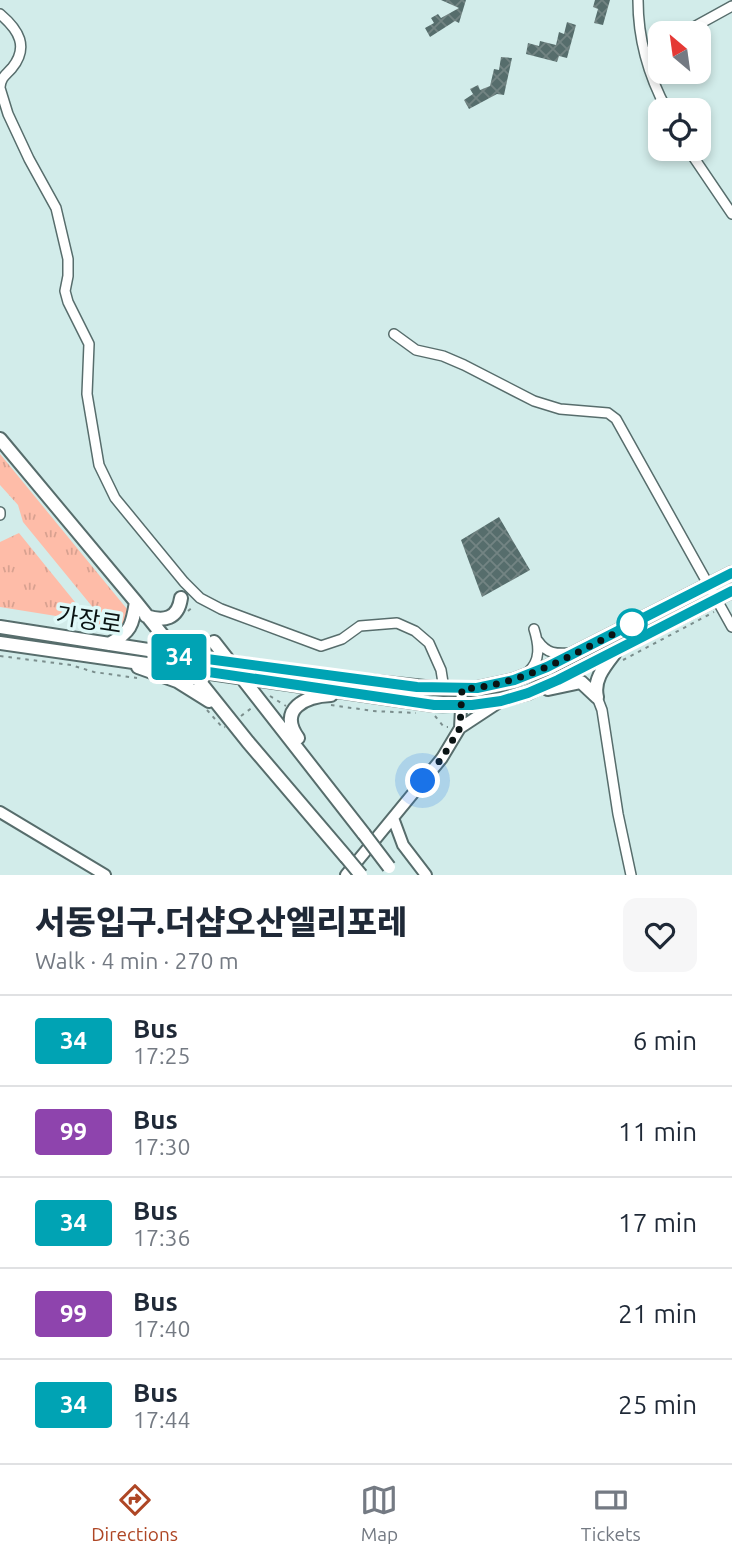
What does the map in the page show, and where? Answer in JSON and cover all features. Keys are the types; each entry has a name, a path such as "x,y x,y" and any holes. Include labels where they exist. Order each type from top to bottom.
{"main road":[{"path":"0,439 177,655 193,669 231,722 361,875"},
{"name":"가장로","path":"0,643 177,655 444,689 462,689 514,680 576,652 732,573"},
{"name":"가장로","path":"0,627 193,669 366,696 462,706 501,701 528,693 732,591"},
{"path":"146,616 159,620 168,619 177,612 181,598"},
{"path":"136,602 132,625 108,651 177,681 209,701 231,722"},
{"path":"193,669 210,660 215,651 214,642 392,871"},
{"path":"597,697 595,689 601,671 616,650"},
{"path":"528,693 581,682 597,697"},
{"path":"362,831 341,795 290,727 290,720 293,711 307,699 320,695 366,696"}],"street":[{"path":"638,0 645,54 661,98"},
{"path":"705,21 732,6"},
{"path":"0,14 17,31 22,43 20,56 1,79 0,87 8,114 56,208 68,259 65,291 89,344 87,394 99,465 115,498 200,598 221,609 321,646 342,639 360,626 397,623 415,631 429,643 441,670 444,689"},
{"path":"696,161 732,214"},
{"path":"394,334 416,350 443,356 464,365 534,401 561,409 608,413 616,419 732,627"},
{"path":"514,680 534,667 538,660 538,641 534,629"},
{"path":"538,641 549,652 576,652"},
{"path":"460,728 462,689"},
{"path":"597,697 602,710 618,814 631,875"},
{"path":"346,875 442,758 460,728 501,701"},
{"path":"0,812 105,875"},
{"path":"393,818 403,845 426,875"}],"path":[{"path":"0,656 71,665 94,672 149,680"},
{"path":"203,706 223,728 269,696 293,711"},
{"path":"328,705 419,713"},
{"path":"430,714 437,716 444,727"}],"green space":[{"path":"0,454 127,609 125,625 116,629 85,626 95,610 23,522 18,505 0,485"},
{"path":"19,533 83,612 81,620 0,607 0,542"}],"building":[{"path":"441,0 466,0 459,23 455,21 430,37 425,28 434,23 431,18 438,14 441,18 459,8"},
{"path":"595,0 610,0 603,25 594,23 598,9 593,7"},
{"path":"567,22 576,25 567,58 559,56 557,62 526,54 528,43 539,46 540,41 556,45 559,32 564,34"},
{"path":"501,57 512,58 504,95 497,94 469,109 464,100 473,94 470,89 478,85 480,90 490,86 494,69 499,70"},
{"path":"499,517 530,570 482,597 461,540"}],"bus line":[{"name":"34","path":"732,573 547,667 514,680 477,688 417,687 177,655 188,669 434,705 485,704 528,693 558,680 732,591"}],"route":[{"path":"423,781 442,758 460,728 462,689 514,680 547,667 643,619 632,624"}]}
